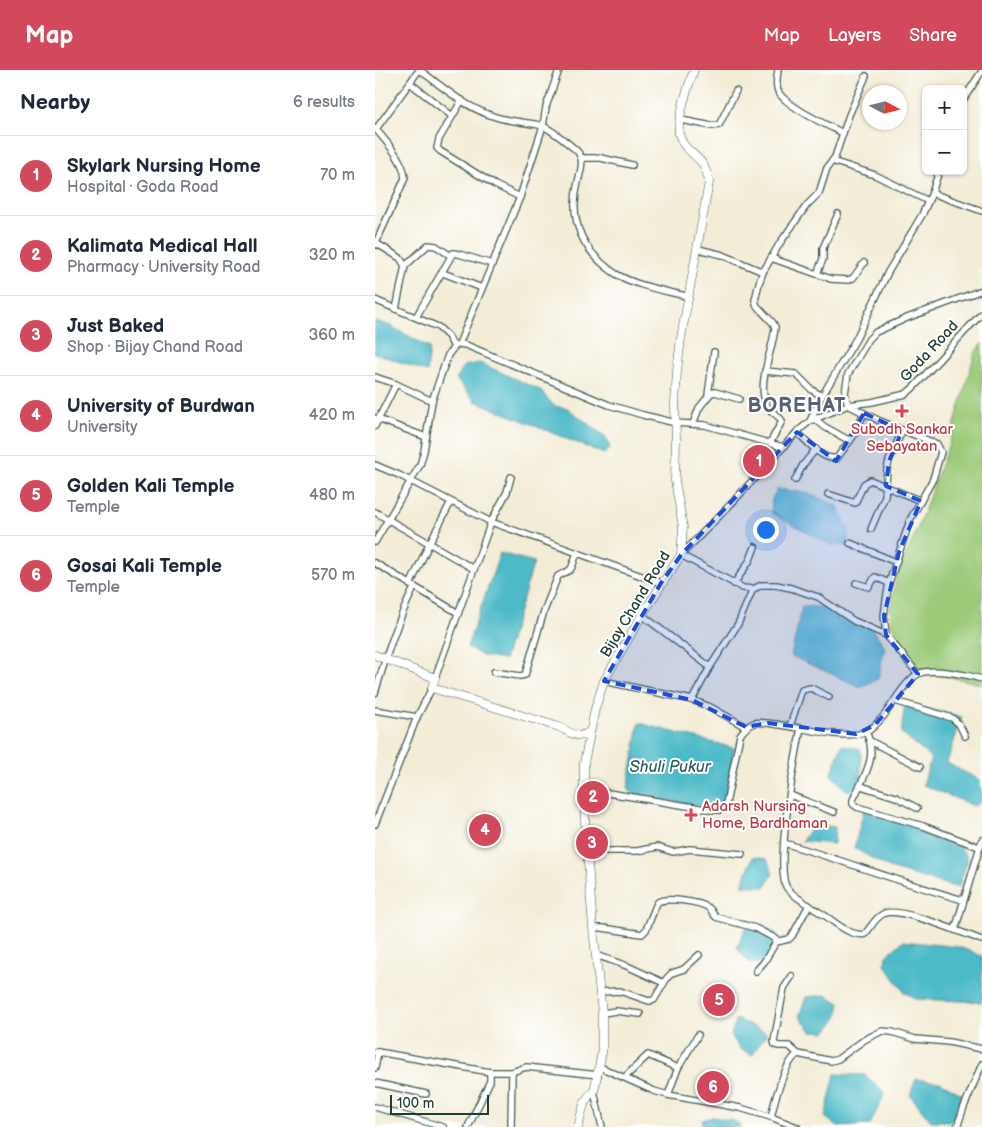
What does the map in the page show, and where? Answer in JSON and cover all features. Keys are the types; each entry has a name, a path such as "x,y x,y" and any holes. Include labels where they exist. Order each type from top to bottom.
{"main road":[{"name":"Bijay Chand Road","path":"578,1127 584,1103 594,1091 602,1052 602,1013 587,851 584,763 595,709 605,681 642,614 681,555 683,527 675,482 677,371 709,182 702,160 683,144 679,134 694,70"},
{"path":"375,655 435,678 432,688 559,727 572,735 583,736 590,731"}],"street":[{"path":"405,266 400,258 375,244 405,178 405,171 401,163 376,128 419,70 461,100 488,115 543,126 574,148 581,158 582,165 574,201 578,231 584,241 617,274 634,282 689,297"},
{"path":"375,542 420,465 432,402 448,355 457,346 520,197 543,126 546,107 559,70"},
{"path":"778,70 777,88 783,98 815,120 843,132"},
{"path":"967,94 982,71"},
{"path":"770,443 782,421 767,406 764,395 765,371 775,327 771,320 760,311 755,300 756,292 763,272 771,258 801,213 816,197 867,76"},
{"path":"410,83 453,116"},
{"path":"681,120 712,126 719,125 736,91"},
{"path":"461,100 437,144 437,148 495,185 520,197"},
{"path":"581,158 601,158 632,165"},
{"path":"832,161 875,175 928,201"},
{"path":"850,441 812,420 822,396 857,339 888,272 928,201 938,175"},
{"path":"932,193 982,211"},
{"path":"817,274 823,260 825,244 838,214"},
{"path":"396,309 405,266 428,244 436,246 451,256"},
{"path":"698,249 718,253 763,272"},
{"path":"416,317 443,273 451,256 456,253 492,264"},
{"path":"771,258 831,279 848,280 858,274 864,262"},
{"path":"443,273 482,288"},
{"path":"886,635 884,616 889,583 895,562 910,520 933,480 941,452 937,444 902,431 848,405 845,393 848,374 876,332 907,318 982,290"},
{"path":"375,300 438,327 457,346"},
{"name":"Goda Road","path":"681,555 797,432 812,420 848,405 872,402 906,394 915,387 982,313"},
{"path":"457,346 466,345 609,405 676,423 693,424 783,447"},
{"path":"693,424 699,408 708,395 714,352"},
{"path":"765,371 795,374 812,390 822,396"},
{"path":"375,377 396,384 432,402"},
{"path":"375,426 396,384"},
{"path":"708,395 715,392 739,399"},
{"path":"797,432 823,455 834,459 840,455 850,441 864,413"},
{"path":"377,419 426,437"},
{"path":"871,529 885,496 889,461 902,431"},
{"path":"795,480 803,464 816,449"},
{"path":"375,465 491,522 661,584"},
{"path":"435,678 491,522 507,492 511,477"},
{"path":"828,494 855,503 867,482 873,481 921,500"},
{"path":"375,693 403,608 429,544 451,502"},
{"path":"375,512 389,518 429,544 474,569"},
{"path":"849,543 895,562"},
{"path":"734,584 750,560 755,547"},
{"path":"494,672 519,676 525,675 544,611 558,576 570,570 577,553"},
{"path":"681,555 743,588 753,589 762,585 776,585 818,597 854,621 886,635 919,674"},
{"path":"375,563 458,613"},
{"path":"856,583 869,587 875,577 889,583"},
{"path":"692,700 710,667 738,624 753,589"},
{"path":"642,614 710,667"},
{"path":"584,788 721,810 726,804 740,735 746,727 755,723 761,723 830,733 856,734 866,732 875,725 910,681 919,674 931,672 957,674 982,679"},
{"path":"605,681 629,688 692,700 710,707 746,727"},
{"path":"375,822 417,717 432,688"},
{"path":"790,726 802,690 811,688 829,697"},
{"path":"895,701 952,718 959,724 965,736"},
{"path":"375,710 417,717"},
{"path":"801,728 793,772 785,843 783,873 787,888 809,906 838,925 858,934 865,934 874,921 889,911 899,912 982,940"},
{"path":"866,732 870,741 871,758 868,771 853,800 853,804 857,807 923,826 979,847"},
{"path":"870,741 920,767"},
{"path":"861,786 896,797 917,808"},
{"path":"790,795 834,812"},
{"path":"955,930 982,840"},
{"path":"785,843 963,900"},
{"path":"587,851 637,851 657,847 673,852 690,849 742,854"},
{"path":"593,928 642,934 646,930 657,903 660,900 671,899 705,906 716,917 755,928 778,940 785,940 792,936 809,906"},
{"path":"756,971 765,962 778,940"},
{"path":"599,992 620,991 651,1001 656,998 672,973 684,969 699,954"},
{"path":"596,955 627,966 664,983"},
{"path":"791,976 784,988 774,1041 775,1045 789,1046 798,1054 831,1061 869,1037 883,1031 915,1039 949,1042 982,1049"},
{"path":"602,1013 640,1014"},
{"path":"669,1095 678,1068 698,1035"},
{"path":"375,1068 376,1052 490,1072 512,1072 526,1067 598,1075"},
{"path":"625,1077 648,1054 678,1068"},
{"path":"771,1117 781,1084 792,1058 798,1054"},
{"path":"957,1127 982,1064"},
{"path":"600,1066 669,1095 719,1103 771,1117 781,1124 797,1127"},
{"path":"468,1127 490,1081 490,1072"},
{"path":"511,1127 512,1072"},
{"path":"375,1083 426,1094"},
{"path":"594,1091 601,1127"},
{"path":"375,1107 443,1127"}],"highlighted area":[{"path":"864,413 902,431 889,461 886,486 921,501 899,552 884,616 886,635 918,674 875,725 856,734 768,723 746,727 692,700 604,681 661,583 681,555 797,432 836,461"}],"green space":[{"path":"982,343 982,684 914,669 892,626 890,609 897,576 920,522 949,444 975,353"}],"water":[{"path":"375,321 391,326 430,348 427,372 375,353"},
{"path":"480,363 540,390 554,406 567,408 606,437 610,449 604,454 475,401 456,379 463,366"},
{"path":"777,489 807,493 838,506 849,530 847,546 831,545 771,513 772,499"},
{"path":"500,553 534,562 504,660 483,656 467,647"},
{"path":"802,606 829,607 873,629 885,647 878,679 860,687 791,656"},
{"path":"905,703 962,717 947,763 980,780 982,801 974,806 923,785 931,758 901,733"},
{"name":"Shuli Pukur","path":"639,723 734,748 726,799 722,804 712,808 639,796 630,791 628,788"},
{"path":"842,745 861,749 861,790 846,790 831,775"},
{"path":"864,810 957,841 968,859 958,888 889,868 854,848"},
{"path":"813,824 835,827 834,844 802,841"},
{"path":"753,857 767,859 773,874 765,887 742,885"},
{"path":"765,927 778,935 776,951 765,963 749,963 737,948 745,929"},
{"path":"903,941 959,947 982,956 982,1002 916,999 904,992 885,965 886,956"},
{"path":"826,995 840,1003 837,1019 826,1032 811,1031 799,1016 806,997"},
{"path":"736,1019 767,1033 752,1055 740,1049 731,1035"},
{"path":"835,1074 865,1075 885,1093 870,1125 838,1127 825,1117"},
{"path":"916,1079 940,1082 963,1095 952,1121 931,1121 910,1095"},
{"path":"713,1117 734,1121 741,1127 702,1127 702,1120"}],"place":[{"name":"Subodh Sankar Sebayatan","path":"902,411"},
{"name":"Skylark Nursing Home","path":"759,461"},
{"name":"Kalimata Medical Hall","path":"593,797"},
{"name":"Adarsh Nursing Home, Bardhaman","path":"691,815"},
{"name":"University of Burdwan","path":"485,830"},
{"name":"Just Baked","path":"592,843"},
{"name":"Golden Kali Temple","path":"719,1000"},
{"name":"Gosai Kali Temple","path":"713,1087"}],"district":[{"name":"BOREHAT","path":"797,405"}]}
